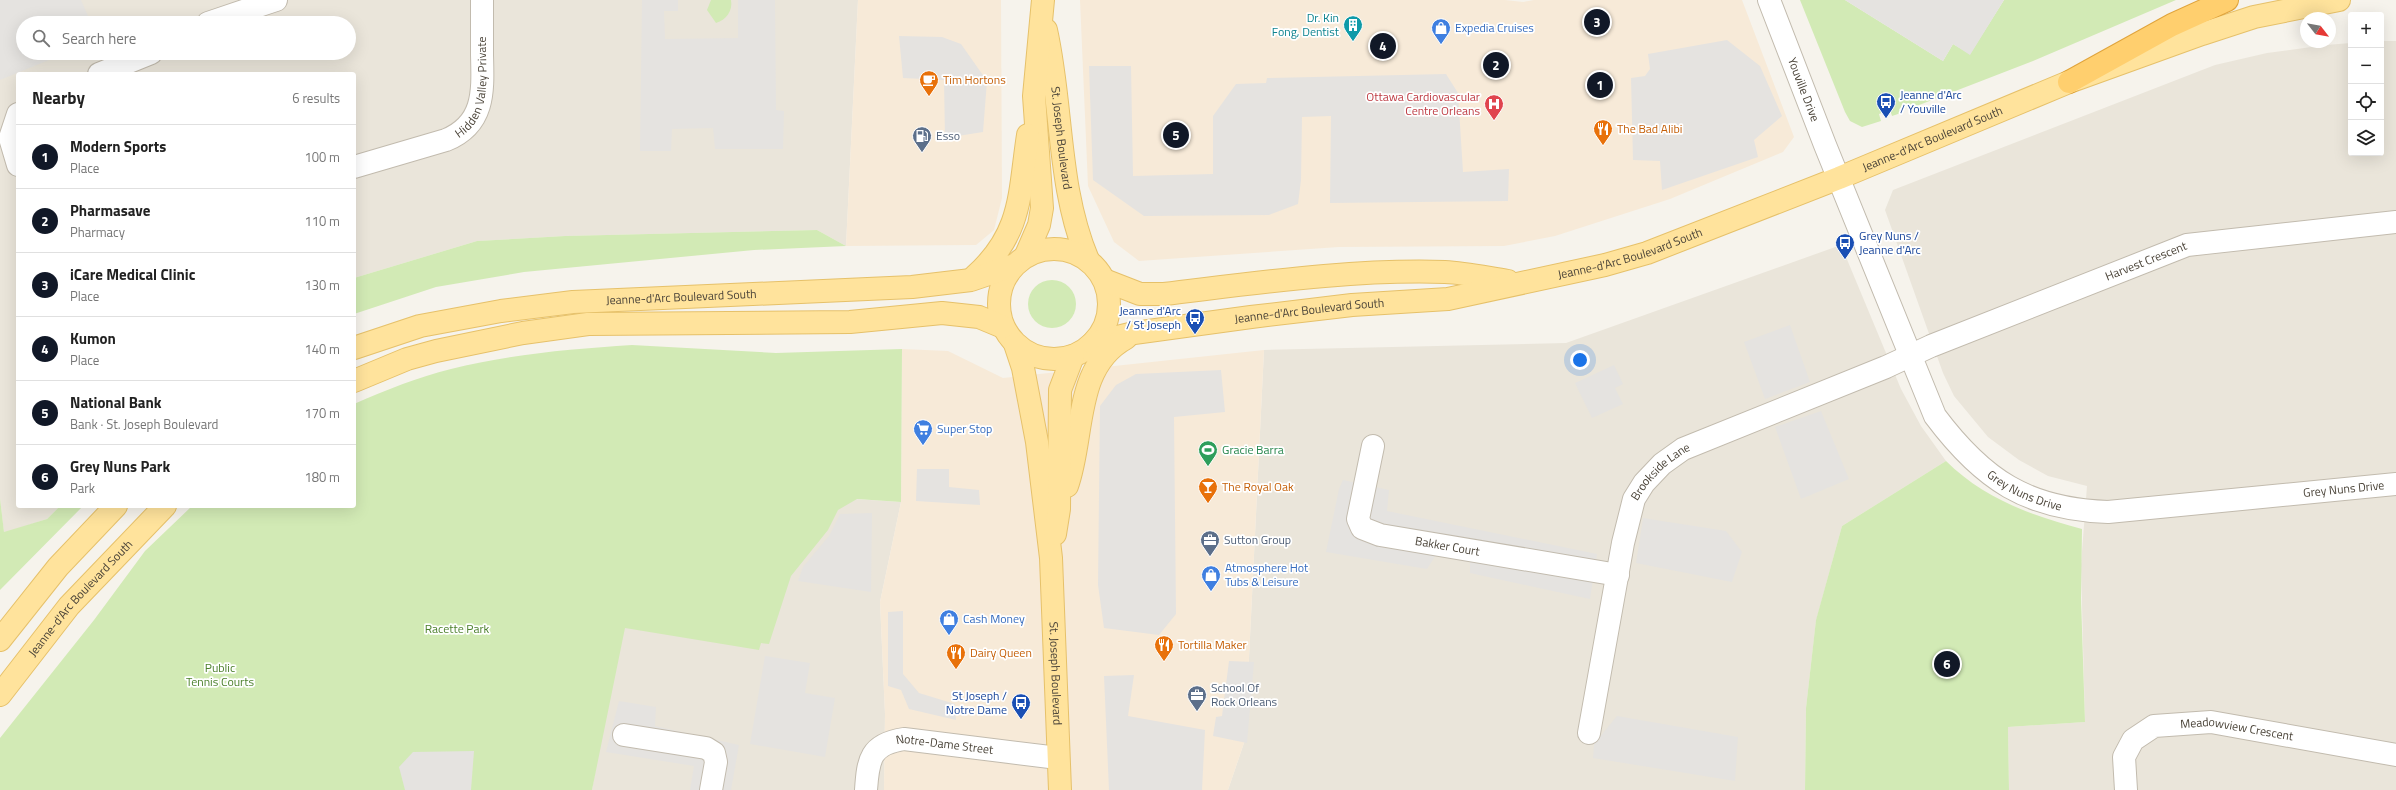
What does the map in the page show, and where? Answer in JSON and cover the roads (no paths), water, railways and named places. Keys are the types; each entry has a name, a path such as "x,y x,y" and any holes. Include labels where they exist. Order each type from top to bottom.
{"highway":[{"path":"2069,82 2172,25 2227,0"}],"main road":[{"name":"Jeanne-d'Arc Boulevard South","path":"1093,343 1134,333 1352,305 1448,299 1526,283 1648,253 1839,178 2069,82 2254,17 2339,0"},
{"name":"St. Joseph Boulevard","path":"1019,260 1039,225 1042,208 1034,96 1035,72 1043,7"},
{"name":"St. Joseph Boulevard","path":"1043,7 1054,69 1070,207 1078,235 1088,260"},
{"path":"971,280 993,260 1006,239 1014,221 1019,204 1034,96"},
{"path":"1058,248 1074,252 1088,260 1104,280 1109,296 1108,313 1103,329 1093,343 1073,356 1058,359 1042,358 1028,353 1009,335 998,311 998,295 1003,280 1019,260 1042,249 1058,248"},
{"name":"Jeanne-d'Arc Boulevard South","path":"356,347 420,326 501,311 566,303 912,287 971,280 1019,260"},
{"name":"Jeanne-d'Arc Boulevard South","path":"1104,280 1140,294 1164,294 1314,277 1384,273 1446,272 1526,283"},
{"name":"Jeanne-d'Arc Boulevard South","path":"356,380 407,359 429,353 523,333 588,324 850,322 942,313 979,317 1009,335"},
{"path":"1059,509 1074,466 1082,409 1093,372 1104,354 1114,344 1134,333"},
{"name":"St. Joseph Boulevard","path":"1009,335 1023,368 1036,442 1051,558 1060,790"},
{"name":"St. Joseph Boulevard","path":"1051,558 1059,509 1060,390 1073,356"},
{"path":"0,640 58,567 114,508"},
{"name":"Jeanne-d'Arc Boulevard South","path":"0,695 70,606 156,509"}],"street":[{"path":"229,16 276,0"},
{"name":"Hidden Valley Private","path":"356,166 446,140 458,135 467,128 479,108 483,90 482,0"},
{"name":"Youville Drive","path":"1770,0 1839,178"},
{"path":"104,72 134,60"},
{"path":"16,120 10,138 16,158"},
{"name":"Grey Nuns Drive","path":"1839,178 1935,416 1962,451 1993,478 2030,498 2050,504 2072,510 2108,512 2396,484"},
{"name":"Harvest Crescent","path":"1910,357 1931,346 2187,245 2396,222"},
{"name":"Brookside Lane","path":"1589,733 1618,575 1634,499 1644,482 1662,464 1683,449 1910,357"},
{"name":"Bakker Court","path":"1373,446 1358,519 1362,528 1380,535 1618,575"},
{"name":"Meadowview Crescent","path":"2126,790 2124,757 2133,740 2154,726 2211,722 2396,755"},
{"path":"624,735 706,748 714,753 716,762 711,790"},
{"name":"Notre-Dame Street","path":"866,790 867,768 871,756 880,747 892,741 904,739 1058,758"}],"place":[{"name":"iCare Medical Clinic","path":"1597,22"},
{"name":"Dr. Kin Fong, Dentist","path":"1353,42"},
{"name":"Expedia Cruises","path":"1441,45"},
{"name":"Kumon","path":"1383,46"},
{"name":"Pharmasave","path":"1496,65"},
{"name":"Modern Sports","path":"1600,85"},
{"name":"Tim Hortons","path":"929,97"},
{"name":"Jeanne d'Arc / Youville","path":"1886,119"},
{"name":"Ottawa Cardiovascular Centre Orleans","path":"1494,121"},
{"name":"National Bank","path":"1176,135"},
{"name":"The Bad Alibi","path":"1603,146"},
{"name":"Esso","path":"922,153"},
{"name":"Grey Nuns / Jeanne d'Arc","path":"1845,260"},
{"name":"Jeanne d'Arc / St Joseph","path":"1195,335"},
{"name":"Super Stop","path":"923,446"},
{"name":"Gracie Barra","path":"1208,467"},
{"name":"The Royal Oak","path":"1208,504"},
{"name":"Sutton Group","path":"1210,557"},
{"name":"Atmosphere Hot Tubs & Leisure","path":"1211,592"},
{"name":"Cash Money","path":"949,636"},
{"name":"Tortilla Maker","path":"1164,662"},
{"name":"Grey Nuns Park","path":"1947,664"},
{"name":"Dairy Queen","path":"956,670"},
{"name":"School Of Rock Orleans","path":"1197,712"},
{"name":"St Joseph / Notre Dame","path":"1021,720"}],"park label":[{"name":"Racette Park","path":"457,629"},
{"name":"Public Tennis Courts","path":"220,675"}]}
